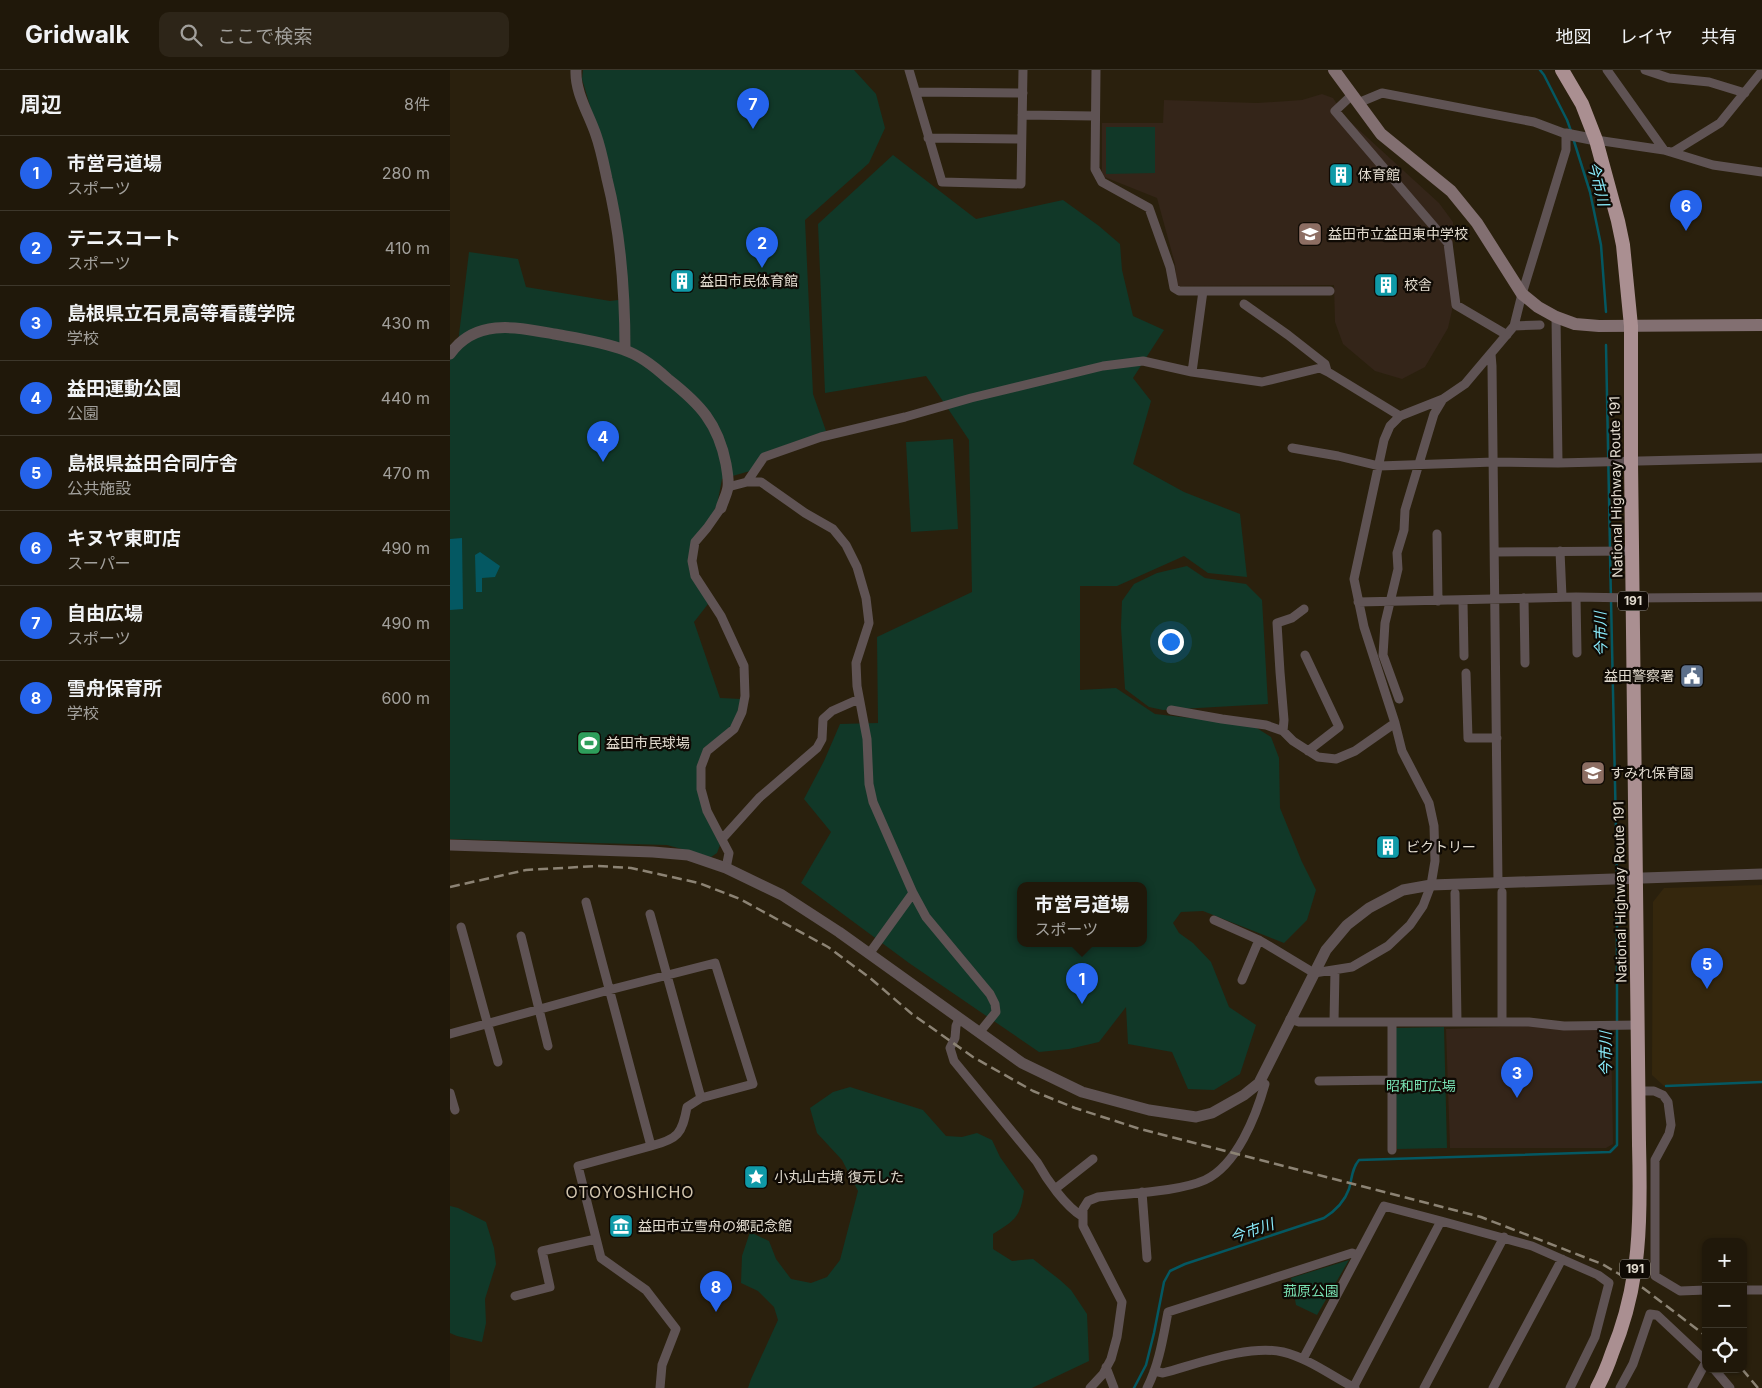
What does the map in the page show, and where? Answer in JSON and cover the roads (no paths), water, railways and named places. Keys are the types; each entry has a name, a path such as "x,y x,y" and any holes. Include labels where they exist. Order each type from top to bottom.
{"highway":[{"name":"National Highway Route 191","path":"1562,70 1582,104 1596,140 1623,245 1631,326 1635,877 1639,1024 1640,1204 1638,1255 1631,1298 1620,1335 1597,1388"}],"main road":[{"path":"1334,70 1381,134 1452,192 1477,223 1522,294 1538,307 1556,317 1575,324 1631,326 1762,324"}],"street":[{"path":"576,70 581,97 596,136 606,173 615,219 625,311 625,350"},
{"path":"909,70 942,182 1021,184 1023,70"},
{"path":"1096,70 1094,170 1102,182 1149,208 1155,220 1170,267 1174,288 1203,291 1330,290"},
{"path":"1607,70 1668,151"},
{"path":"1645,70 1669,78 1710,82 1745,93"},
{"path":"1668,151 1720,123 1762,70"},
{"path":"916,92 1023,93"},
{"path":"1507,335 1456,305 1448,243 1335,111 1355,99 1382,93 1534,122 1566,134 1668,151 1713,166 1762,172"},
{"path":"1022,115 1095,116"},
{"path":"1214,920 1259,940 1314,973 1352,967 1388,946 1410,925 1423,906 1431,885 1435,861 1434,826 1429,803 1402,751 1358,602 1354,579 1379,466 1390,426 1400,416 1443,399 1465,384 1514,326 1566,150 1566,134"},
{"path":"928,138 1021,139"},
{"path":"1192,372 1203,291"},
{"path":"1244,304 1325,364 1327,371"},
{"path":"1556,317 1558,463"},
{"path":"1514,326 1540,325"},
{"path":"450,354 458,343 473,333 494,327 518,328 581,339 625,350 655,368 692,398 708,418 718,435 727,470 728,487 720,508 708,528 695,542 692,560 695,576 721,616 744,666 745,696 742,712 734,730 707,751 701,767 701,788 707,811 729,854 726,868"},
{"path":"1491,354 1502,1022"},
{"path":"747,482 764,457 812,440 1045,379 1103,366 1143,361 1192,372 1262,382 1320,368 1400,416"},
{"path":"1399,699 1382,654 1385,623 1398,569 1397,553 1404,530 1405,510 1434,414 1443,399"},
{"path":"1292,448 1379,466 1494,462 1558,463 1762,458"},
{"path":"728,487 747,482 761,482 804,513 833,530 846,545 857,567 866,598 869,623 856,663 857,686 867,739 869,784 873,802 913,893 926,917 990,994 995,1004 996,1012 979,1033"},
{"path":"1437,534 1438,601"},
{"path":"1560,551 1562,597"},
{"path":"1495,552 1633,551"},
{"path":"1358,602 1463,601 1562,597 1762,597"},
{"path":"1576,597 1578,653"},
{"path":"1524,598 1525,663"},
{"path":"1463,601 1464,656"},
{"path":"1283,731 1284,720 1277,623 1292,618 1304,609"},
{"path":"1305,655 1339,726 1308,751"},
{"path":"1466,673 1468,738 1497,738"},
{"path":"722,839 759,798 817,748 822,739 823,719 832,711 859,699"},
{"path":"1170,710 1266,725 1283,731 1293,741 1318,757 1336,759 1355,751 1395,723"},
{"path":"450,845 653,852 688,855 726,868 782,895 869,954 1022,1063 1082,1092 1149,1110 1196,1117 1212,1113 1244,1095 1259,1083 1326,950 1347,925 1369,908 1403,890 1431,885 1500,888 1635,877 1762,874"},
{"path":"869,954 913,893"},
{"path":"1455,893 1457,1022"},
{"path":"586,902 651,1146"},
{"path":"650,914 701,1098"},
{"path":"461,927 498,1062"},
{"path":"521,936 548,1046"},
{"path":"1242,980 1259,940"},
{"path":"450,1034 609,990 716,963 752,1084 701,1098 687,1107 684,1124 679,1134 670,1141 578,1166 601,1258 646,1290 676,1329 662,1365 660,1388"},
{"path":"1334,1022 1335,970"},
{"path":"959,1019 955,1038 950,1048 954,1061 1037,1162 1045,1177 1074,1212 1083,1217"},
{"path":"1290,1019 1299,1022 1529,1022 1564,1026 1639,1024"},
{"path":"1392,1023 1392,1150"},
{"path":"1319,1081 1393,1080"},
{"path":"1090,1388 1103,1374 1110,1359 1117,1337 1122,1302 1086,1234 1083,1226 1083,1209 1088,1201 1098,1197 1177,1188 1207,1179 1222,1167 1246,1134 1258,1107 1265,1084 1259,1083"},
{"path":"1639,1091 1654,1091 1663,1094 1668,1102 1671,1124 1669,1134 1655,1160 1655,1276 1680,1291 1702,1290"},
{"path":"450,1093 455,1110"},
{"path":"1055,1189 1093,1159"},
{"path":"1142,1192 1147,1258"},
{"path":"1303,1359 1384,1206 1532,1246 1598,1275 1609,1283 1595,1337 1570,1388"},
{"path":"1154,1371 1162,1373 1245,1352 1264,1350 1283,1352 1303,1359 1354,1388 1441,1221"},
{"path":"514,1296 550,1287 542,1251 596,1238"},
{"path":"1424,1388 1504,1238"},
{"path":"1147,1388 1154,1371 1168,1312 1352,1253 1357,1255"},
{"path":"1493,1388 1562,1259"},
{"path":"1747,1290 1762,1290"},
{"path":"1620,1388 1632,1364 1650,1314 1657,1316 1702,1357"},
{"path":"1106,1367 1114,1388"},
{"path":"1692,1388 1702,1369"},
{"path":"1717,1373 1730,1388"}],"water":[{"path":"462,538 463,609 450,610 450,539"},
{"path":"480,552 500,566 495,577 482,578 482,592 476,592 475,555"}],"waterway":[{"name":"今市川","path":"1540,70 1571,131"},
{"name":"今市川","path":"1573,138 1590,192 1601,245 1606,312"},
{"name":"今市川","path":"1606,345 1610,548"},
{"name":"今市川","path":"1610,554 1617,875"},
{"name":"今市川","path":"1617,881 1617,1023"},
{"name":"今市川","path":"1134,1388 1146,1365 1164,1282 1170,1271 1185,1264 1324,1218 1345,1198 1359,1160 1610,1152 1617,1145 1617,1028"},
{"path":"1666,1086 1762,1082"}],"railway":[{"path":"450,887 526,870 598,866 631,868 699,883 740,899 828,947 870,978 912,1014 973,1057 1033,1091 1075,1108 1140,1129 1481,1217 1602,1264 1643,1288 1702,1333"},
{"path":"1745,1373 1758,1388"}],"place":[{"name":"自由広場","path":"753,129"},
{"name":"体育館","path":"1341,175"},
{"name":"キヌヤ東町店","path":"1686,231"},
{"name":"益田市立益田東中学校","path":"1310,234"},
{"name":"テニスコート","path":"762,268"},
{"name":"益田市民体育館","path":"682,281"},
{"name":"校舎","path":"1386,285"},
{"name":"益田運動公園","path":"603,462"},
{"name":"益田警察署","path":"1692,676"},
{"name":"益田市民球場","path":"589,743"},
{"name":"すみれ保育園","path":"1593,773"},
{"name":"ビクトリー","path":"1388,847"},
{"name":"島根県益田合同庁舎","path":"1707,989"},
{"name":"市営弓道場","path":"1082,1004"},
{"name":"島根県立石見高等看護学院","path":"1517,1098"},
{"name":"小丸山古墳 復元した","path":"756,1177"},
{"name":"益田市立雪舟の郷記念館","path":"621,1226"},
{"name":"雪舟保育所","path":"716,1312"}],"district":[{"name":"OTOYOSHICHO","path":"630,1192"}],"park label":[{"name":"昭和町広場","path":"1421,1086"},
{"name":"菰原公園","path":"1311,1291"}]}
